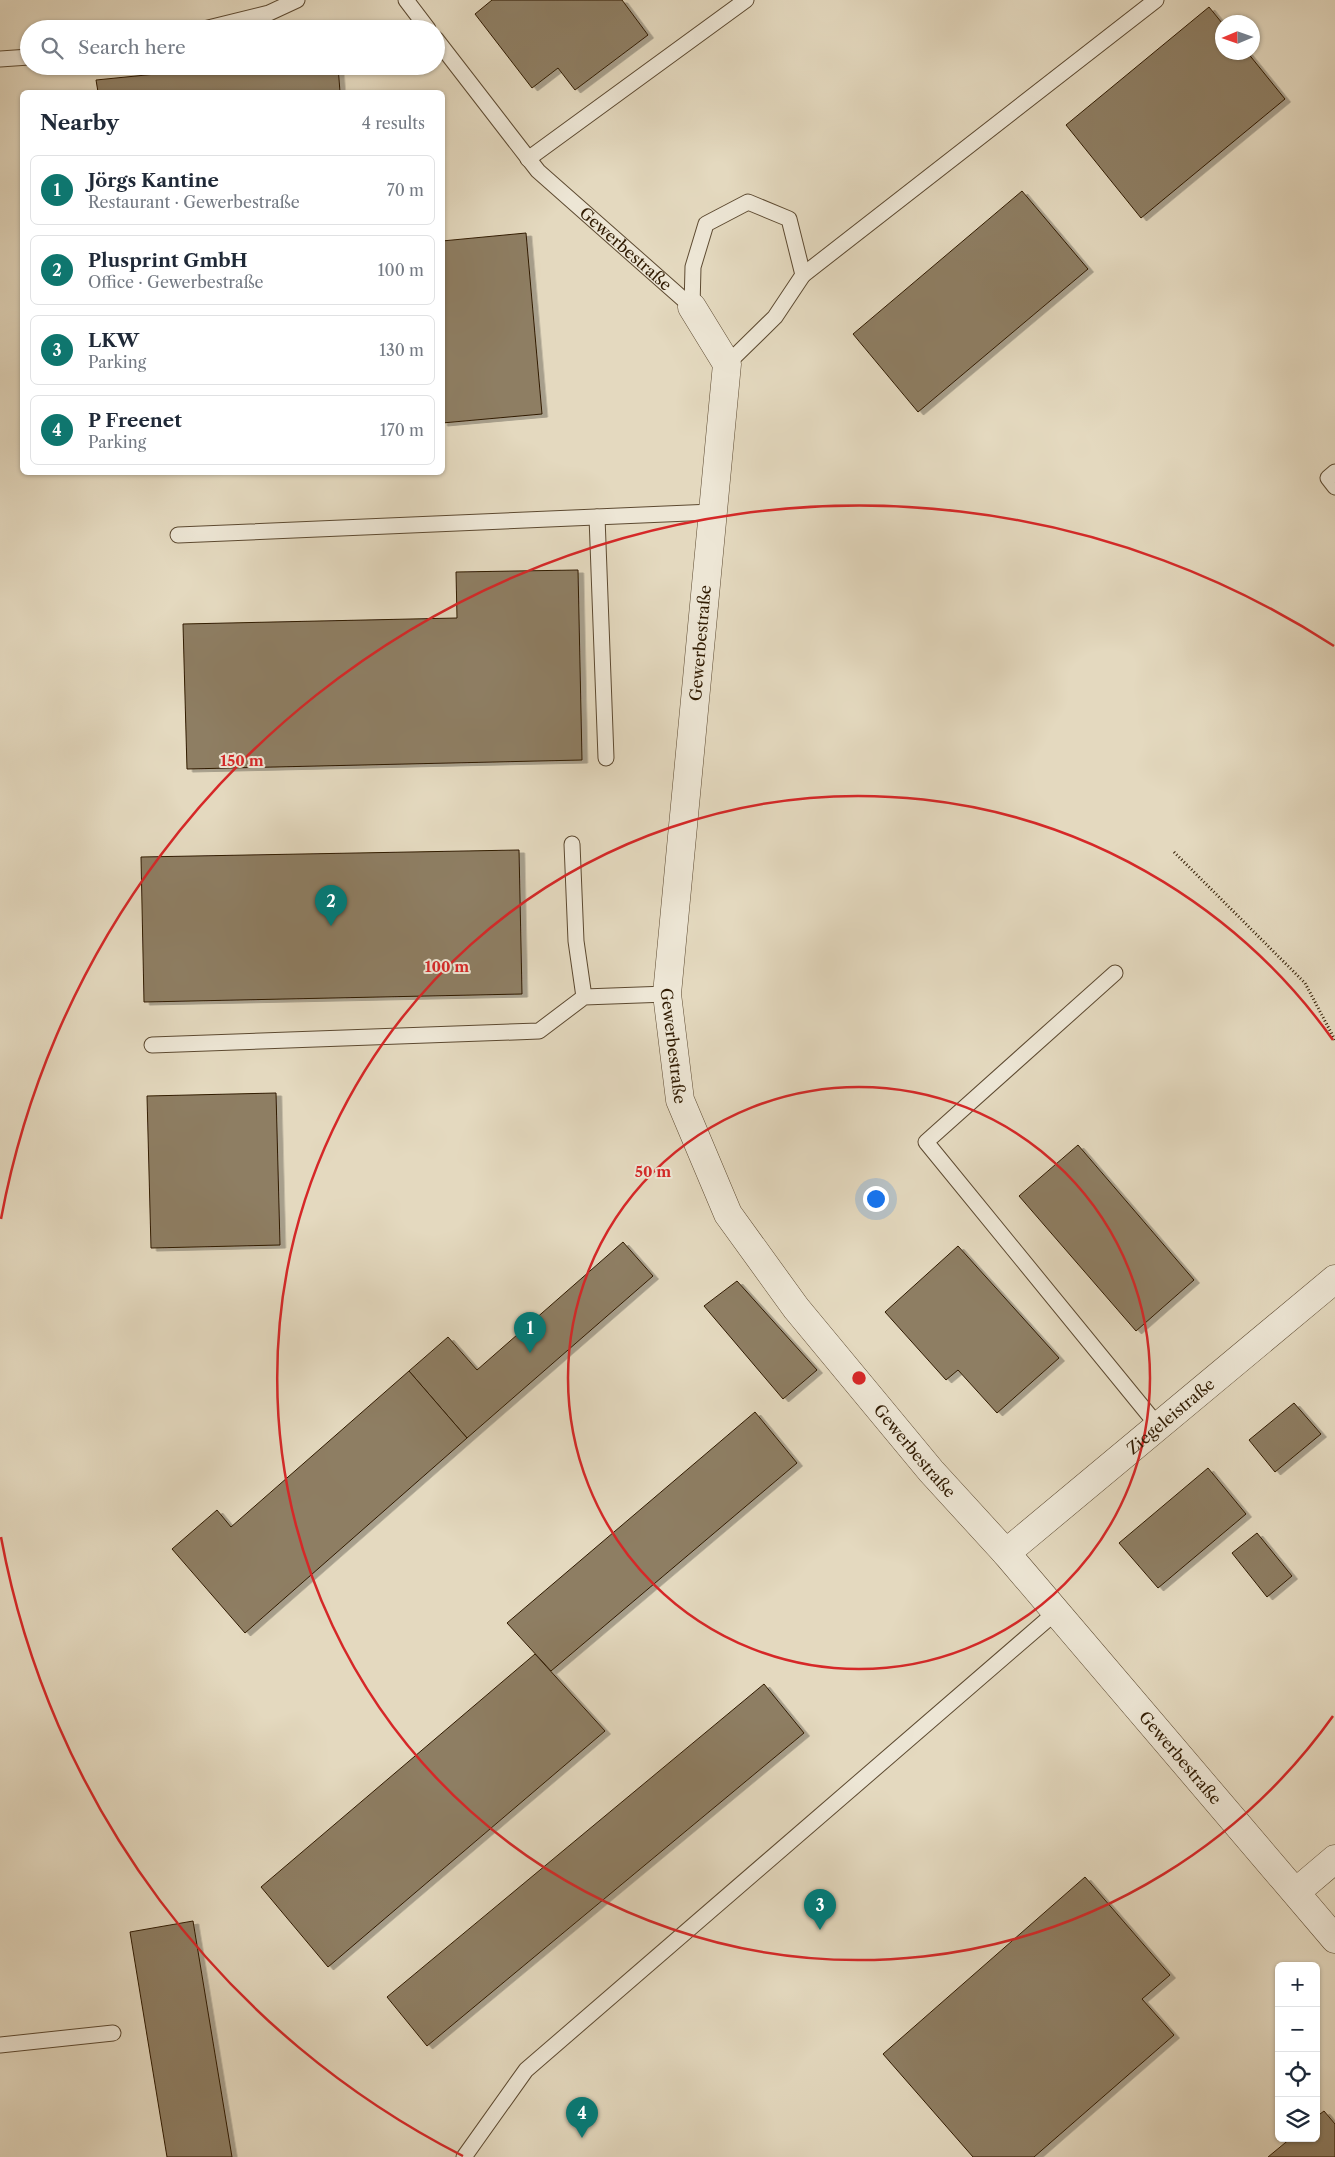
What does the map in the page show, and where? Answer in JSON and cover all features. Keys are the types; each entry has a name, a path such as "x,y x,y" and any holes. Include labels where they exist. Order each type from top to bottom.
{"street":[{"name":"Gewerbestraße","path":"692,307 727,364 667,994 680,1100 728,1214 802,1315 931,1471 1006,1553 1335,1939"},
{"name":"Ziegeleistraße","path":"1006,1553 1335,1279"},
{"path":"1296,1892 1335,1859"}],"lane":[{"path":"241,20 269,13 296,0"},
{"path":"406,0 421,20"},
{"path":"528,159 746,0"},
{"path":"727,364 775,317 803,275 1156,0"},
{"name":"Gewerbestraße","path":"445,51 538,171 692,307"},
{"path":"0,58 20,57"},
{"path":"692,307 693,267 706,224 748,202 789,219 803,275"},
{"path":"1335,472 1328,478 1335,487"},
{"path":"178,535 712,512"},
{"path":"596,517 606,758"},
{"path":"572,844 576,941 584,997"},
{"path":"1115,973 926,1142 1158,1426"},
{"path":"152,1045 539,1031 584,997 667,994"},
{"path":"464,2157 526,2070 1056,1612"},
{"path":"0,2045 113,2032"}],"path":[{"path":"1174,852 1305,983 1335,1040"}],"building":[{"path":"492,0 622,0 648,35 575,90 558,68 532,88 475,14"},
{"path":"1209,7 1216,15 1215,60 1253,60 1285,99 1141,218 1066,125"},
{"path":"146,75 339,75 340,90 98,90 96,80"},
{"path":"1022,191 1088,269 918,412 853,334"},
{"path":"526,233 542,414 445,423 445,241"},
{"path":"578,570 582,760 187,769 183,624 457,618 456,572"},
{"path":"519,850 522,994 144,1002 141,857"},
{"path":"276,1093 280,1245 151,1248 147,1096"},
{"path":"1078,1145 1194,1280 1136,1331 1019,1196"},
{"path":"623,1242 653,1276 467,1438 409,1371 448,1337 477,1370"},
{"path":"958,1246 1059,1358 997,1413 958,1370 946,1380 885,1312"},
{"path":"737,1281 817,1370 783,1399 704,1306"},
{"path":"409,1371 467,1438 245,1633 172,1549 217,1510 231,1527"},
{"path":"1294,1403 1321,1434 1275,1472 1249,1440"},
{"path":"755,1412 797,1463 551,1671 507,1623"},
{"path":"1208,1468 1246,1514 1158,1588 1119,1543"},
{"path":"1257,1533 1292,1576 1267,1597 1232,1553"},
{"path":"535,1654 605,1731 328,1967 261,1887"},
{"path":"764,1684 804,1733 427,2046 387,1997"},
{"path":"1085,1877 1170,1975 1142,1999 1174,2035 1034,2157 973,2157 883,2054"},
{"path":"193,1921 232,2157 167,2157 130,1932"},
{"path":"1324,2111 1335,2124 1335,2157 1268,2157 1286,2142 1320,2142 1320,2114"}],"place":[{"name":"Plusprint GmbH","path":"331,926"},
{"name":"Jörgs Kantine","path":"530,1353"},
{"name":"LKW","path":"820,1930"},
{"name":"P Freenet","path":"582,2138"}]}
